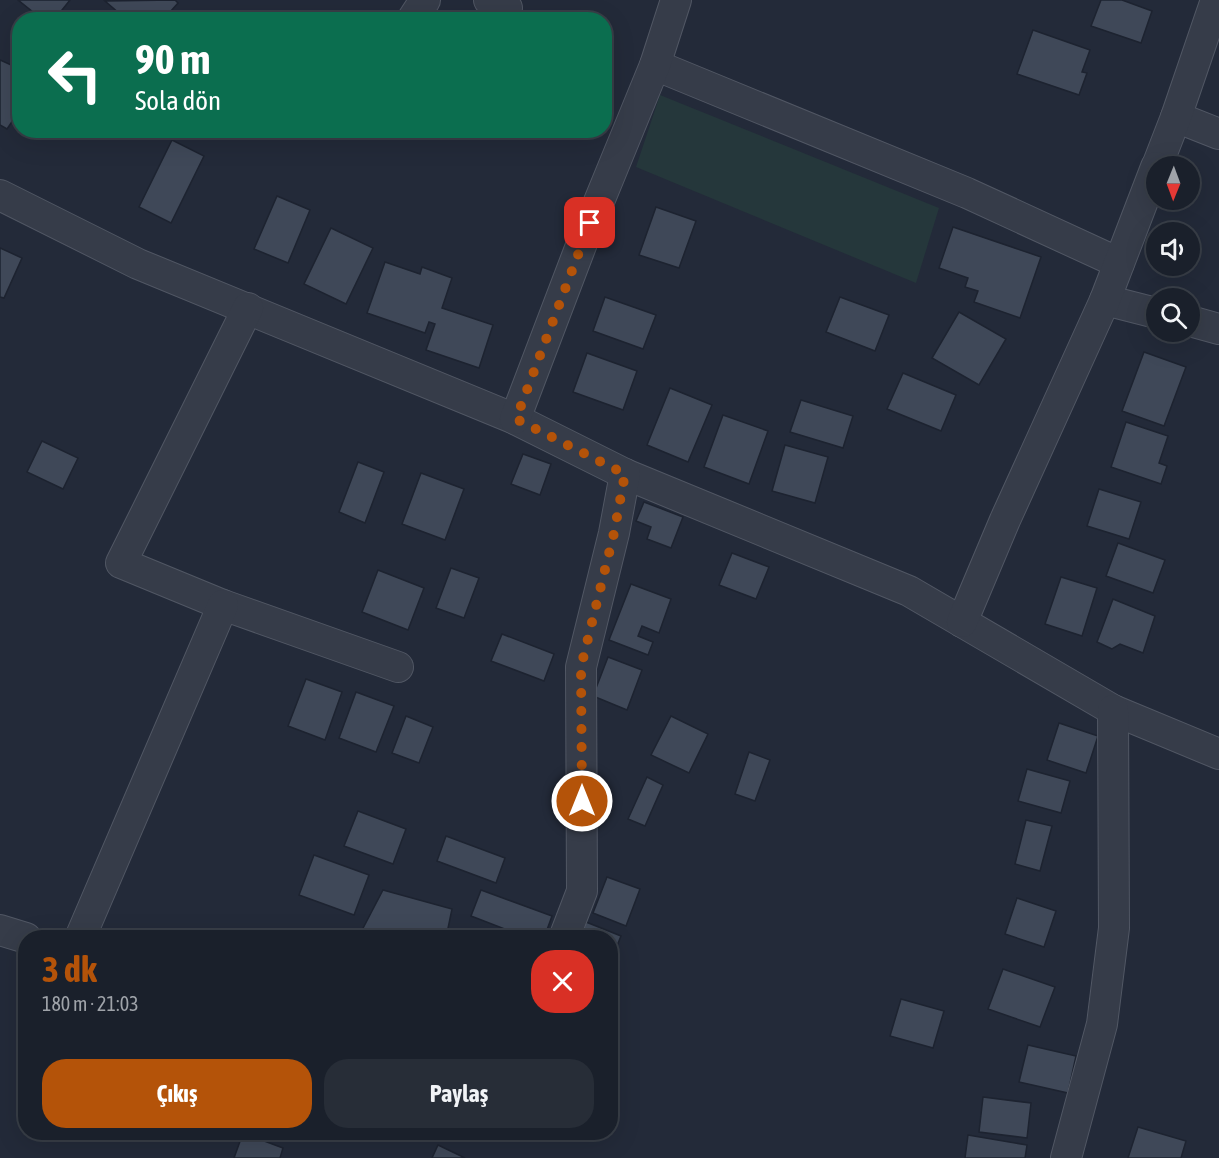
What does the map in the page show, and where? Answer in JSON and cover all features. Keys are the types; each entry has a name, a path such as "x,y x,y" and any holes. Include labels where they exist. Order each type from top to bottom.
{"street":[{"path":"516,419 582,243 655,65 676,0"},
{"path":"1161,156 1216,0"},
{"path":"655,65 967,193 1119,263"},
{"path":"1176,117 1219,134"},
{"path":"0,195 138,264 516,419 625,474 909,591 1113,710 1219,754"},
{"path":"962,622 1005,520 1104,300 1146,195"},
{"path":"1104,300 1146,310"},
{"path":"248,308 121,563 223,605 398,667"},
{"path":"1200,324 1219,329"},
{"path":"567,930 582,891 581,667 614,533 625,474"},
{"path":"83,930 223,605"},
{"path":"1066,1158 1102,1024 1114,928 1113,710"},
{"path":"0,930 18,936"}],"shaded area":[{"path":"660,95 939,208 916,283 636,167"}],"building":[{"path":"18,0 70,0 60,12 33,12"},
{"path":"175,0 178,3 170,12 118,12 105,1"},
{"path":"1101,0 1122,0 1152,11 1141,43 1091,26"},
{"path":"1033,30 1090,50 1082,72 1087,73 1079,95 1017,74"},
{"path":"0,60 12,65 12,122 7,129 0,125"},
{"path":"172,140 204,156 171,223 139,207"},
{"path":"277,196 310,210 288,263 254,249"},
{"path":"656,207 696,221 679,268 639,255"},
{"path":"953,227 1041,257 1020,318 974,302 978,291 965,287 968,278 939,268"},
{"path":"331,228 373,248 346,304 304,284"},
{"path":"0,248 22,258 4,298 0,297"},
{"path":"385,262 420,274 422,267 452,278 442,308 493,325 479,368 426,350 435,324 429,322 425,333 367,313"},
{"path":"605,297 656,315 643,349 593,331"},
{"path":"840,297 889,315 875,351 826,332"},
{"path":"959,312 1006,339 979,385 932,358"},
{"path":"1144,352 1186,367 1164,426 1122,411"},
{"path":"587,353 637,371 623,410 573,392"},
{"path":"903,373 956,395 941,431 887,409"},
{"path":"670,388 712,405 688,462 647,445"},
{"path":"801,400 853,416 843,448 790,432"},
{"path":"723,415 768,431 749,484 704,467"},
{"path":"1126,422 1168,436 1159,463 1167,466 1161,484 1111,467"},
{"path":"42,441 78,458 63,489 27,472"},
{"path":"785,445 828,457 815,503 772,491"},
{"path":"523,454 551,464 540,495 511,484"},
{"path":"358,462 384,472 365,523 339,512"},
{"path":"421,473 464,489 445,540 402,524"},
{"path":"1099,489 1141,502 1129,539 1087,526"},
{"path":"644,502 683,517 671,548 647,539 651,527 636,521"},
{"path":"1118,543 1165,560 1153,593 1106,576"},
{"path":"732,553 769,567 756,599 719,585"},
{"path":"451,568 479,578 464,618 436,608"},
{"path":"378,570 424,588 408,630 362,612"},
{"path":"1061,577 1097,588 1082,636 1045,624"},
{"path":"631,584 671,599 659,633 642,626 638,636 653,642 648,655 609,640"},
{"path":"1113,599 1155,616 1143,653 1120,644 1112,649 1097,642"},
{"path":"502,634 554,654 544,681 491,661"},
{"path":"608,657 642,670 627,710 593,696"},
{"path":"306,679 342,692 325,740 288,726"},
{"path":"356,692 394,706 376,752 339,738"},
{"path":"406,716 433,727 419,763 392,753"},
{"path":"671,716 708,734 689,773 651,755"},
{"path":"1059,723 1098,736 1086,773 1047,760"},
{"path":"749,752 770,760 755,801 735,794"},
{"path":"1027,769 1070,781 1061,813 1018,801"},
{"path":"647,777 663,785 645,826 628,819"},
{"path":"358,811 406,829 393,864 344,846"},
{"path":"1026,820 1052,826 1040,871 1015,864"},
{"path":"446,836 505,858 496,883 437,861"},
{"path":"314,855 369,875 354,915 299,895"},
{"path":"607,877 640,889 626,926 593,913"},
{"path":"383,890 452,909 448,930 362,930"},
{"path":"481,890 552,916 547,930 507,930 471,916"},
{"path":"1017,898 1056,911 1044,947 1005,934"},
{"path":"586,922 606,930 583,930"},
{"path":"1003,969 1055,987 1040,1027 988,1009"},
{"path":"901,999 944,1011 933,1048 890,1036"},
{"path":"1028,1045 1076,1056 1068,1093 1019,1082"},
{"path":"983,1097 1031,1103 1027,1138 979,1132"},
{"path":"1138,1127 1186,1141 1181,1158 1128,1158"},
{"path":"968,1135 1027,1145 1025,1158 965,1158"},
{"path":"240,1140 262,1140 283,1148 280,1158 234,1158"},
{"path":"438,1145 465,1158 432,1158"}],"route":[{"path":"582,801 581,667 614,533 625,474 516,419 590,223"}]}
